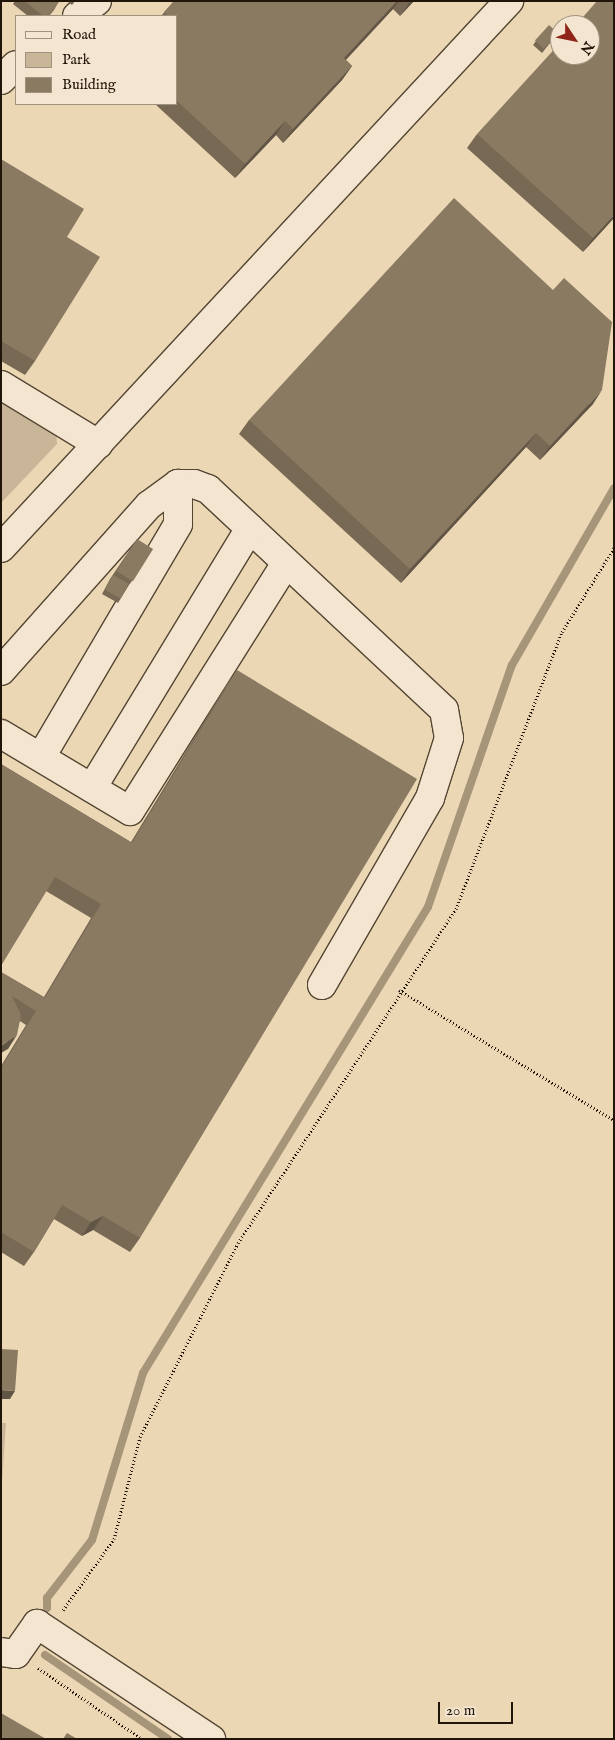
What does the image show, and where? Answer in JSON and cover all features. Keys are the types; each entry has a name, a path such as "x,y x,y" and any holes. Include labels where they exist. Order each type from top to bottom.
{"street":[{"path":"78,15 98,1"},
{"path":"1,548 509,1"},
{"path":"1,80 15,66"},
{"path":"1,386 98,444"},
{"path":"41,757 178,524 178,484"},
{"path":"1,671 149,505 178,484 208,489 444,710 450,723 449,738 430,798 322,985"},
{"path":"92,788 250,528"},
{"path":"1,734 130,811 286,563"},
{"path":"9,1653 37,1624 210,1739"}],"path":[{"path":"48,1631 114,1540 140,1437 238,1243 399,990 456,910 562,632 614,548"},
{"path":"399,990 614,1120"},
{"path":"9,1653 142,1739"}],"green space":[{"path":"1,398 56,433 57,444 1,503"},
{"path":"1,1423 6,1423 1,1497"}],"building":[{"path":"25,1 59,1 49,15 42,15"},
{"path":"174,1 397,1 344,58 352,66 293,129 285,121 245,164 178,102 178,15 167,15 164,12"},
{"path":"597,1 614,1 614,215 593,238 477,134 550,54 550,65 600,65 600,15 585,15"},
{"path":"549,25 550,42 544,49 535,41"},
{"path":"1,159 84,209 67,237 100,257 35,361 1,341"},
{"path":"454,198 553,290 564,278 612,322 602,390 550,446 536,433 410,569 249,420"},
{"path":"137,539 153,549 133,581 117,571"},
{"path":"113,575 129,584 121,599 105,590"},
{"path":"237,670 417,779 140,1238 103,1216 91,1222 62,1205 34,1252 1,1232 1,1068 36,1011 12,996 21,1015 17,1035 1,1046 1,972 45,998 101,904 55,877 1,966 1,764 132,843"},
{"path":"1,1349 18,1350 15,1391 1,1390"},
{"path":"1,1713 46,1739 1,1739"},
{"path":"67,1733 77,1739 63,1739"}],"waterway":[{"path":"47,1608 47,1598 92,1540 143,1373 428,907 512,665 614,488"},
{"path":"45,1655 168,1739"}]}
